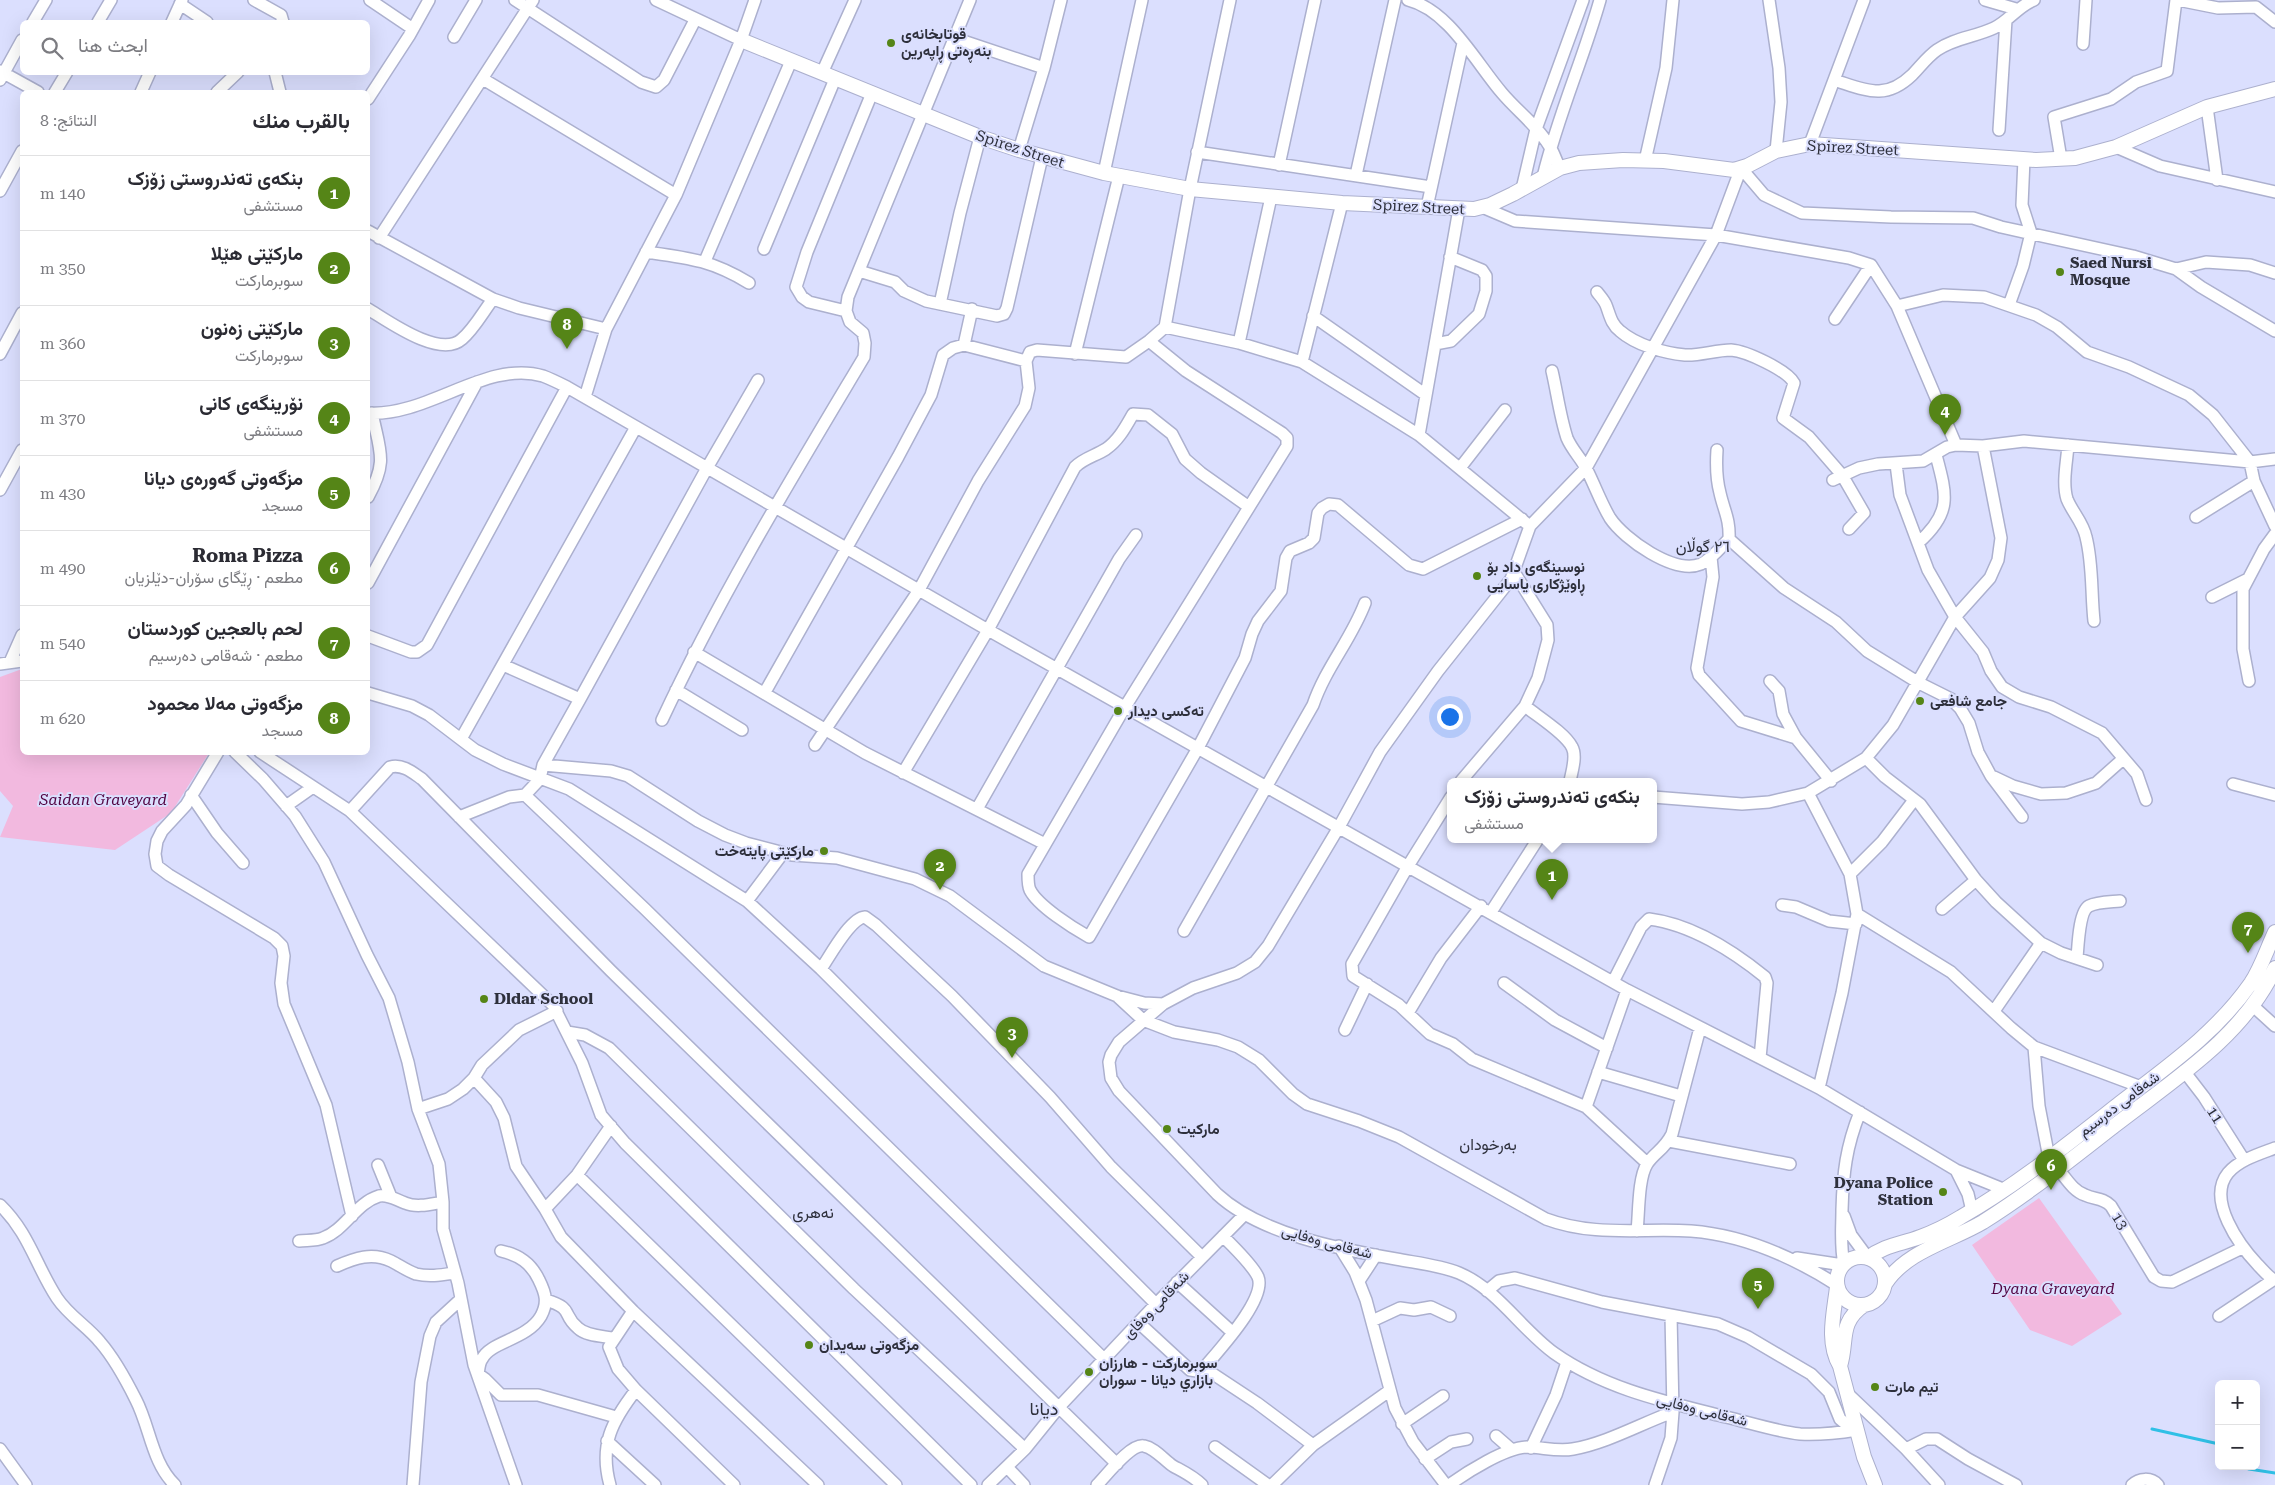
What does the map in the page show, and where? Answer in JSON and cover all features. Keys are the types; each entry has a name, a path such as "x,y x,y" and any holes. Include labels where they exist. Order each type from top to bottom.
{"main road":[{"name":"Spirez Street","path":"741,40 980,137 1042,157 1104,173 1190,189 1342,203 1459,209 1482,207 1522,189 1560,168 1578,163 1601,161 1683,163 1727,170 1741,168 1776,151 1810,144 2024,159 2061,159 2089,155 2116,147 2207,108 2275,90"},
{"name":"شەقامی دەرسیم","path":"1868,1258 1881,1249 1921,1237 1972,1211 2049,1158 2188,1052 2230,1010 2252,981 2275,932"},
{"path":"1837,1286 1847,1301 1864,1305 1870,1304 1880,1296 1885,1284 1894,1273 1910,1259 1970,1230 2058,1169 2184,1071 2231,1031 2252,1005 2274,970"},
{"path":"1875,1485 1856,1427 1840,1366 1832,1346 1837,1277 1843,1265 1855,1258 1868,1258 1881,1268 1885,1284"},
{"path":"1840,1366 1846,1326 1853,1314 1864,1305"}],"street":[{"path":"34,20 46,0"},
{"path":"99,20 111,0"},
{"path":"254,0 281,15 282,20"},
{"path":"370,0 413,28"},
{"path":"370,96 429,0"},
{"path":"454,37 476,0"},
{"path":"515,0 531,4 641,82 656,87 664,80 695,20"},
{"path":"656,0 741,40"},
{"path":"586,397 606,329 676,195 741,40 755,0"},
{"path":"764,249 829,76 854,0"},
{"path":"662,720 694,652 864,357 866,343 863,333 850,322 846,311 848,297 970,0"},
{"path":"1018,150 1044,68 1061,0"},
{"path":"1104,173 1142,0"},
{"path":"815,745 919,590 978,481 1026,406 1029,388 1026,361 1030,352 1037,350 1126,356 1149,342 1166,327 1197,152 1230,0"},
{"path":"1279,165 1315,0"},
{"path":"1356,175 1395,0"},
{"path":"1408,0 1421,4 1435,13 1463,43 1501,92 1536,129 1550,147 1560,168"},
{"path":"1522,189 1536,129 1583,0"},
{"path":"1543,176 1550,147 1600,0"},
{"path":"1645,161 1666,68 1674,0"},
{"path":"1769,0 1779,68 1781,102 1776,151"},
{"path":"1810,144 1864,0"},
{"path":"1985,0 2016,9"},
{"path":"1834,80 1871,92 1891,90 1911,76 1935,51 1951,42 1976,36 1995,27 2006,20 2016,9 2034,0"},
{"path":"2083,44 2086,0"},
{"path":"2061,159 2054,117 2112,99 2136,82 2167,71 2177,0 2218,8 2260,4 2275,22"},
{"path":"173,20 181,2 204,20"},
{"path":"379,238 531,4"},
{"path":"1999,130 2006,20"},
{"path":"954,38 1044,68"},
{"path":"20,43 1,75 34,90"},
{"path":"1427,207 1463,43"},
{"path":"705,261 791,61"},
{"path":"56,90 65,75"},
{"path":"142,90 149,75"},
{"path":"219,90 235,75"},
{"path":"277,75 280,90"},
{"path":"483,79 676,195"},
{"path":"846,311 809,302 802,297 796,286 872,94"},
{"path":"2207,108 2217,180"},
{"path":"940,304 960,213 980,137"},
{"path":"2116,147 2138,159 2160,166 2275,192"},
{"path":"1197,152 1432,187"},
{"path":"0,191 20,155"},
{"path":"859,271 895,282 904,291 926,301 972,309 997,316 1004,314 1007,308 1042,157"},
{"path":"2009,306 2023,266 2031,233 2022,205 2024,159"},
{"path":"1149,342 1186,370 1261,418 1287,438 1287,446 1125,707 1028,874 1029,889 1065,922 1089,937 1198,748 1246,658 1252,634 1258,621 1281,591 1286,558 1290,551 1309,543 1314,538 1318,513 1322,508 1329,504 1338,505 1409,565 1423,569 1526,522 1586,468 1716,236 1741,168 1764,195 1802,213 1973,218 2001,227 2084,244 2176,269 2201,287 2275,330"},
{"path":"1075,354 1119,176"},
{"path":"1239,343 1270,197"},
{"path":"1302,362 1342,203"},
{"path":"1482,207 1515,221 1716,236 1850,258 1871,265 1897,306 1956,445"},
{"path":"1419,434 1459,209"},
{"path":"370,232 493,299 519,308 606,329"},
{"path":"646,252 705,261 725,268 749,283"},
{"path":"1435,344 1450,340 1479,314 1486,291 1486,276 1482,270 1450,257"},
{"path":"2176,269 2206,262 2250,266 2275,274"},
{"path":"1835,319 1871,265"},
{"path":"1597,292 1606,304 1612,324 1620,332 1654,347 1686,355 1734,350 1758,359 1791,377 1794,383 1782,418 1809,437 1864,513 1849,529"},
{"path":"1897,306 1943,295 1984,297 2036,315 2057,327 2087,352 2128,367 2189,395 2213,415 2250,462 2254,481 2275,526"},
{"path":"370,310 425,341 445,346 461,340 493,299"},
{"path":"964,345 972,309"},
{"path":"1313,316 1426,395"},
{"path":"0,354 20,317"},
{"path":"1166,327 1239,343 1302,362 1419,434 1526,522"},
{"path":"765,692 931,395 943,355 953,348 964,345 1026,361"},
{"path":"1552,371 1567,436 1572,449 1586,468 1610,518 1620,531 1646,550 1682,566 1700,565 1729,539 1730,522 1719,492 1716,469 1717,450"},
{"path":"370,493 377,480 382,458 370,413 399,411 429,403 494,376 513,374 541,376 567,387 988,630 1627,990 1818,1088 1956,1170 2003,1189"},
{"path":"459,816 508,797 525,795 540,779 544,765 580,699 707,468 758,380"},
{"path":"370,579 477,382"},
{"path":"370,637 411,652 417,652 426,645 567,387"},
{"path":"1460,468 1505,410"},
{"path":"903,773 988,630 1075,467 1082,460 1107,448 1121,434 1134,414 1148,415 1172,434 1185,459 1201,473 1249,506"},
{"path":"461,739 636,427"},
{"path":"1838,478 1859,468 1878,464 1923,461 1956,445 1983,446 2024,441 2250,462 2275,459"},
{"path":"2068,445 2067,498 2082,524 2086,537 2092,580 2094,621"},
{"path":"1657,797 1742,804 1770,802 1808,793 1831,781 1866,758 1893,725 1919,683 1955,616 1990,578 1998,560 2001,538 1983,446"},
{"path":"0,490 20,454"},
{"path":"1918,542 1939,521 1944,509 1944,486 1936,455"},
{"path":"1896,464 1900,495 1928,570 1955,616 1983,652 1991,671 2002,687 2019,697 2051,707 2102,733 2137,774 2146,800"},
{"path":"2196,517 2254,481"},
{"name":"شەقامی وەفایی","path":"1526,522 1511,579 1438,670 1380,752 1339,827 1262,954 1237,973 1193,988 1163,1004 1143,1020 1119,1042 1111,1055 1109,1070 1114,1085 1217,1194 1244,1214 1292,1235 1450,1270 1473,1280 1538,1340 1567,1362 1619,1388 1672,1408 1800,1434 1827,1434 1856,1427"},
{"path":"2249,681 2243,648 2243,589 2246,580 2275,534"},
{"path":"977,809 1119,559 1136,535"},
{"path":"1729,539 1784,588 1836,622 1867,651 1919,683 1952,699 1960,708 1969,724 1978,752 1991,776 2022,817"},
{"path":"1711,557 1713,576 1697,668 1699,675 1741,721 1796,738"},
{"path":"1464,778 1525,706 1538,678 1548,640 1547,625 1514,572"},
{"path":"2212,597 2246,580"},
{"path":"1184,931 1313,705 1320,686 1356,627 1365,603"},
{"path":"5,663 20,638"},
{"path":"694,652 903,773 1045,844"},
{"path":"5,663 20,661"},
{"path":"504,665 580,699"},
{"path":"1770,681 1779,691 1783,714 1796,738 1831,781"},
{"path":"676,690 742,730"},
{"path":"370,694 412,706 475,750 496,761 569,789 747,901 821,969 1156,1304"},
{"path":"1525,706 1564,737 1573,747 1574,758 1571,778"},
{"path":"216,755 192,796 162,831 157,842 155,854 157,866 168,875 274,938 282,946 284,956 281,983 284,1004 326,1106 352,1216"},
{"path":"238,755 263,779 295,816 324,862 389,998 408,1062 418,1109 439,1164 443,1202 443,1229 478,1374 516,1485"},
{"path":"265,755 350,811 553,1006 582,1063 601,1115 971,1485"},
{"path":"1866,758 1885,777 1914,800 1937,824 1976,880 1996,902 2041,942 2061,953 2097,964"},
{"path":"1991,776 2013,786 2041,794 2066,794 2096,783 2123,759"},
{"path":"544,765 611,771 628,776 665,802 725,835 783,854 808,858 837,858 916,879 932,886 1044,966 1117,996 1144,1003 1163,1004"},
{"path":"350,811 390,767 397,766 408,770 422,779 632,991 1117,1464"},
{"path":"2233,784 2275,795"},
{"path":"286,806 313,787"},
{"path":"1808,793 1850,874 1856,919 1842,993 1818,1088"},
{"path":"525,795 680,943 1104,1359"},
{"path":"192,796 217,833 244,863"},
{"path":"1850,874 1882,842 1914,800"},
{"path":"1447,803 1408,866 1352,964 1353,976 1408,1013 1430,1034 1453,1044 1480,1063 1586,1107 1647,1163"},
{"path":"1408,1013 1441,958 1486,909 1535,843"},
{"path":"747,901 783,854"},
{"path":"1942,908 1976,880"},
{"path":"2077,958 2082,915 2086,908 2091,905 2120,901"},
{"path":"1782,905 1801,909 1829,921 1856,919 1951,972 2034,1047 2141,1087"},
{"path":"821,969 851,925 859,918 865,917 876,925 952,996 1050,1097 1111,1167 1202,1257"},
{"path":"1613,982 1641,927 1649,919 1661,921 1706,938 1765,977 1767,983 1760,1058"},
{"path":"1994,1011 2041,942"},
{"path":"1504,983 1555,1020 1607,1048"},
{"path":"1345,1030 1367,984"},
{"path":"1586,1107 1627,990"},
{"path":"1117,996 1143,1020 1174,1032 1218,1040 1238,1047 1259,1060 1293,1094 1307,1104 1359,1121 1399,1137 1546,1219 1582,1229 1706,1233 1733,1238 1786,1256 1807,1266 1837,1286"},
{"path":"2252,1005 2275,1026"},
{"path":"418,1109 448,1099 463,1089 474,1078 482,1065 519,1030 557,1011"},
{"path":"1637,1231 1643,1174 1647,1163 1662,1151 1669,1141 1700,1028"},
{"path":"567,1032 585,1035 609,1048 854,1289 1025,1449"},
{"path":"2034,1047 2039,1106 2049,1158"},
{"name":"11","path":"2184,1071 2244,1160"},
{"path":"1598,1072 1681,1096"},
{"path":"474,1078 496,1102 504,1118 516,1166 545,1208 561,1237 633,1311 818,1485"},
{"path":"1786,1256 1843,1265 1841,1246 1844,1164 1852,1132 1860,1112"},
{"path":"545,1208 577,1175 611,1126"},
{"path":"1669,1141 1790,1164"},
{"path":"2219,1316 2274,1280 2242,1248 2228,1225 2221,1189 2227,1174 2244,1160 2275,1148"},
{"path":"378,1165 391,1197"},
{"name":"13","path":"2058,1169 2072,1186 2084,1195 2104,1199 2111,1206 2154,1277 2161,1281 2172,1282 2242,1248"},
{"path":"1956,1170 1967,1192 1972,1211"},
{"path":"577,1175 896,1485"},
{"path":"299,1240 322,1239 340,1227 366,1202 380,1196 391,1197 405,1204 421,1206 443,1202"},
{"path":"0,1205 21,1228 58,1299 77,1322 99,1341 121,1375 143,1417 156,1458 166,1477 174,1485"},
{"path":"1842,1209 1851,1235 1868,1258"},
{"name":"شەقامی وەفای","path":"988,1485 1025,1449 1059,1407 1104,1359 1244,1214"},
{"path":"1139,1323 1190,1370 1197,1371 1204,1368 1252,1305 1259,1289 1258,1277 1223,1236"},
{"path":"1339,1246 1359,1281 1372,1321 1389,1391 1402,1424 1425,1459 1447,1485 1473,1468 1512,1450 1531,1448 1572,1449 1614,1436 1672,1408"},
{"path":"478,1374 482,1358 526,1333 538,1321 546,1307 546,1293 537,1276 526,1262 516,1254 501,1251"},
{"path":"1359,1281 1376,1255"},
{"path":"338,1266 356,1258 375,1256 421,1275 439,1276 455,1273"},
{"path":"1487,1291 1499,1281 1515,1278 1602,1302 1710,1322 1733,1330 1812,1374 1829,1392 1840,1419 1846,1424 1856,1427"},
{"path":"1177,1282 1232,1332"},
{"path":"413,1485 421,1382 430,1336 436,1322 461,1299"},
{"path":"546,1300 560,1304 577,1328 585,1333 613,1338"},
{"path":"1372,1321 1396,1309 1404,1308 1414,1310 1435,1307 1450,1316"},
{"path":"633,1311 609,1346 618,1369 636,1390 734,1485"},
{"path":"1655,1485 1671,1438 1670,1315"},
{"path":"1531,1448 1556,1395 1567,1362"},
{"path":"1204,1368 1257,1403 1312,1445"},
{"path":"478,1374 486,1379 501,1395 538,1395 616,1417"},
{"path":"610,1485 607,1441 610,1427 636,1390"},
{"path":"1272,1485 1312,1445 1389,1391"},
{"path":"1847,1393 1939,1485"},
{"path":"1402,1424 1444,1396"},
{"path":"1496,1436 1512,1450"},
{"path":"1906,1450 1926,1439 1937,1439 1968,1460 2016,1485"},
{"path":"1425,1459 1451,1442 1467,1440"},
{"path":"607,1441 655,1485"},
{"path":"1097,1485 1137,1446 1144,1446 1174,1466 1192,1475 1202,1485"},
{"path":"1215,1447 1268,1485"},
{"path":"0,1449 26,1485"},
{"path":"1007,1467 1024,1485"},
{"path":"2132,1485 2144,1479 2154,1481 2158,1485"}],"green space":[{"name":"Saidan Graveyard","path":"20,670 20,755 208,755 171,813 115,850 0,837 13,806 0,791 0,677"},
{"name":"Dyana Graveyard","path":"2039,1198 2122,1314 2072,1346 2030,1330 1972,1245"}],"waterway":[{"path":"2152,1429 2215,1443"},
{"path":"2256,1470 2275,1473"}],"place":[{"name":"قوتابخانەی بنەڕەتی ڕاپەرین","path":"891,43"},
{"name":"Saed Nursi Mosque","path":"2060,272"},
{"name":"مزگه‌وتی مه‌لا محمود","path":"567,349"},
{"name":"نۆرینگەی کانی","path":"1945,435"},
{"name":"نوسینگەی داد بۆ ڕاوێژكاری یاسایی","path":"1477,576"},
{"name":"جامع شافعی","path":"1920,701"},
{"name":"تەكسی دیدار","path":"1118,711"},
{"name":"مارکێتی پایتەخت","path":"824,851"},
{"name":"مارکێتی هێلا","path":"940,890"},
{"name":"بنکەی تەندروستی زۆزک","path":"1552,900"},
{"name":"لحم بالعجین کوردستان","path":"2248,953"},
{"name":"Dldar School","path":"484,999"},
{"name":"مارکێتی زەنون","path":"1012,1058"},
{"name":"ماركيت","path":"1167,1129"},
{"name":"Roma Pizza","path":"2051,1190"},
{"name":"Dyana Police Station","path":"1943,1192"},
{"name":"مزگەوتی گەورەی دیانا","path":"1758,1309"},
{"name":"مزگەوتی سەیدان","path":"809,1345"},
{"name":"سوبرماركت - هارزان بازاري ديانا - سوران","path":"1089,1372"},
{"name":"تیم مارت","path":"1875,1387"}],"district":[{"name":"٢٦ گوڵان","path":"1703,546"},
{"name":"بەرخودان","path":"1488,1144"},
{"name":"نەھری","path":"813,1212"},
{"name":"دیانا","path":"1044,1408"}]}
